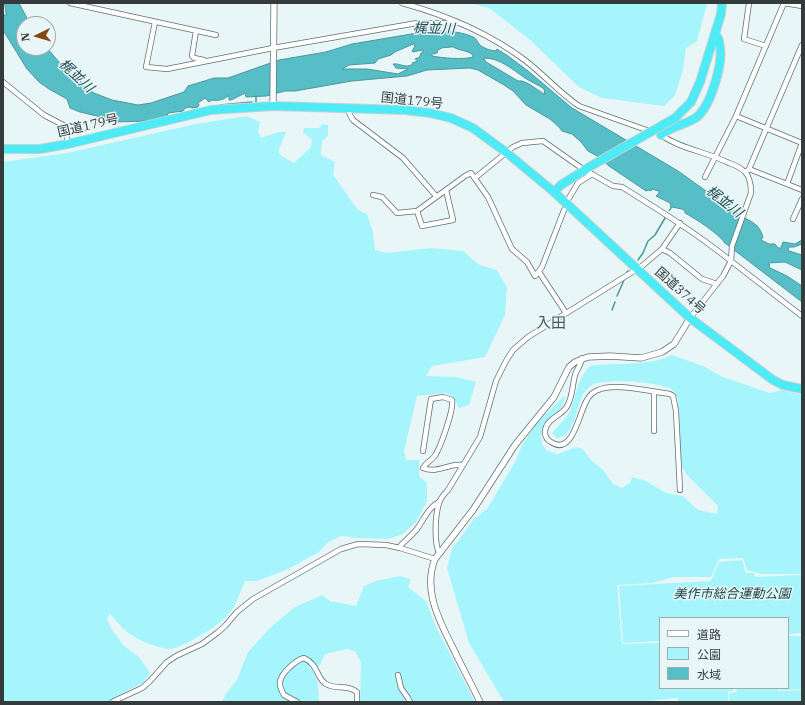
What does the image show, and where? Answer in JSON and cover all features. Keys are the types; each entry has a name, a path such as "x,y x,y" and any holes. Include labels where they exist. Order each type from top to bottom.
{"highway":[{"path":"554,192 561,185 591,171 675,118 691,102 700,82 715,34 722,3"},
{"path":"661,135 670,129 690,122 698,116 706,106 716,81 719,66 720,47 719,40 715,34"},
{"name":"国道179号","path":"3,149 40,149 68,144 211,110 272,106 405,110 430,113 451,118 473,128 507,153 554,192"},
{"name":"国道374号","path":"554,192 690,318 773,380 783,385 802,389"}],"street":[{"path":"70,3 196,32 216,35"},
{"path":"272,106 274,3"},
{"path":"402,3 462,23 480,31 526,61 579,106 661,135 669,141 717,157 747,171 802,190"},
{"path":"749,3 744,39 766,46"},
{"path":"705,177 717,157 736,116 784,3 802,6"},
{"path":"155,22 146,67 167,69 417,23 462,23"},
{"path":"196,32 192,56 194,58 206,61"},
{"path":"480,702 438,619 432,597 431,582 432,567 435,559 477,505 514,445 554,397 569,367 582,358 588,357 610,356 641,358 662,352 674,344 690,318 723,276 730,261 732,246 751,193 751,185 747,171 802,45"},
{"path":"3,82 44,115 65,126 68,144"},
{"path":"348,109 353,120 403,158 436,196"},
{"path":"736,116 801,143"},
{"path":"787,184 802,137"},
{"path":"475,178 513,147 522,143 543,142 580,167"},
{"path":"569,198 578,183 591,171 613,186 622,187 680,223 802,316"},
{"path":"372,195 382,197 397,213 417,211 436,196 471,173 488,197 512,249 527,262 535,276 542,267 564,210"},
{"path":"417,211 422,226 453,220 446,190"},
{"path":"793,219 802,199"},
{"path":"439,553 436,534 439,502 448,490 480,437 496,381 513,350 528,337 648,262 662,249 680,223"},
{"path":"662,249 670,253 702,279 717,284"},
{"path":"539,272 566,313"},
{"path":"582,358 575,375 570,401 566,409 550,421 546,427 546,437 549,442 555,445 568,442 573,435 587,400 597,390 612,386 670,394 673,396 676,411 680,490"},
{"path":"654,392 654,431"},
{"path":"423,451 431,399 443,397 452,400 452,408 443,439 435,456 423,468 425,470 438,470 457,464 462,465"},
{"path":"400,548 401,545 417,529 424,515 439,502"},
{"path":"112,702 142,688 167,662 176,656 202,644 225,626 237,612 253,599 341,549 358,544 373,544 400,548 435,559"},
{"path":"297,702 284,695 280,682 283,674 299,659 304,658 310,661 317,668 321,679 325,683 331,686 353,689 357,692 357,702"},
{"path":"398,675 401,688 410,702"}],"green space":[{"path":"469,3 707,4 697,41 686,48 683,70 675,95 664,106 602,98 579,87 529,39 489,8"},
{"path":"247,116 260,122 258,131 261,138 279,132 286,132 278,152 283,157 294,163 311,147 312,139 303,133 304,128 319,128 322,124 328,125 328,135 322,142 321,155 335,162 333,175 358,210 367,214 373,232 375,250 386,253 431,248 463,251 479,265 497,270 507,288 505,315 485,357 432,366 426,376 456,377 476,382 469,405 459,408 454,397 445,393 417,396 404,451 406,460 419,460 419,476 427,483 427,501 416,522 403,534 388,539 341,536 327,543 319,552 288,569 257,581 245,581 234,606 225,618 198,637 174,648 169,649 158,647 136,638 127,632 110,614 107,619 112,630 124,646 139,657 150,673 144,682 106,702 3,702 3,162 67,153 196,124"},
{"path":"672,355 703,366 723,377 770,393 781,390 802,395 802,574 762,574 747,570 743,558 719,559 711,577 673,577 652,583 617,585 622,644 659,643 659,689 733,689 733,691 728,692 728,702 678,702 678,698 638,702 504,702 469,643 447,568 452,549 474,519 487,509 515,462 522,445 537,423 564,396 565,398 562,407 544,424 541,435 542,444 547,451 558,454 576,447 583,449 590,459 604,471 613,484 622,488 631,482 632,477 646,481 666,493 683,496 698,510 717,514 718,506 687,475 681,465 678,399 671,389 654,384 617,381 595,384 589,387 583,394 573,423 565,436 557,438 552,433 568,414 573,404 579,383 590,366 642,363 662,359"},
{"name":"美作市総合運動公園","path":"742,560 746,573 754,573 755,577 802,575 802,633 789,634 789,617 659,617 659,641 623,643 619,586 711,581 719,562"},
{"path":"400,576 411,579 408,587 426,601 436,627 475,702 360,702 361,662 355,651 347,649 325,654 320,665 313,671 318,684 319,702 222,702 226,694 237,680 248,652 272,626 295,607 322,595 330,601 356,606 364,586 376,581"},
{"path":"789,636 802,636 802,689 780,690 789,689"},
{"path":"736,689 778,689 779,691 802,690 802,702 729,702 729,693 737,692"}],"water":[{"path":"5,3 19,3 26,16 16,16 16,51 3,30 3,15 6,15"},
{"path":"431,30 468,35 473,37 483,47 496,51 497,49 508,56 572,108 678,171 757,226 763,237 761,240 769,244 775,244 778,248 781,248 783,242 795,244 802,240 802,244 789,247 788,249 789,251 802,255 802,270 785,262 768,263 770,268 787,276 802,286 802,302 725,243 701,222 685,213 685,211 672,207 669,211 671,207 670,203 656,196 659,191 652,189 651,191 646,191 609,166 599,157 588,151 572,134 562,131 550,119 526,105 513,91 478,70 470,68 427,70 407,76 352,81 295,91 285,91 266,96 246,97 245,93 231,100 229,100 228,96 209,102 205,98 198,103 198,107 185,108 183,111 168,113 167,116 147,121 116,122 70,108 67,99 39,82 27,69 19,56 54,56 65,69 94,93 112,100 138,105 151,103 184,92 188,86 214,78 228,78 279,60 326,52 352,44","holes":["414,44 415,46 412,51 413,52 424,51 421,53 419,58 415,59 418,61 412,63 413,64 405,66 393,64 396,68 408,69 398,74 367,69 342,69 349,65 375,63 378,59 391,55","453,47 471,53 473,57 459,59 432,56 432,54 437,53 438,50 442,48","484,58 490,58 501,62 540,86 544,89 545,94 529,84 518,81 486,62"]}],"waterway":[{"path":"256,96 256,102"},
{"path":"220,105 252,102"},
{"path":"638,260 648,241 655,235 665,218"},
{"path":"617,296 624,280"},
{"path":"612,310 615,302"}],"district":[{"name":"入田","path":"551,324"}],"water label":[{"name":"梶並川","path":"434,29"},
{"name":"梶並川","path":"76,76"},
{"name":"梶並川","path":"724,202"}]}
